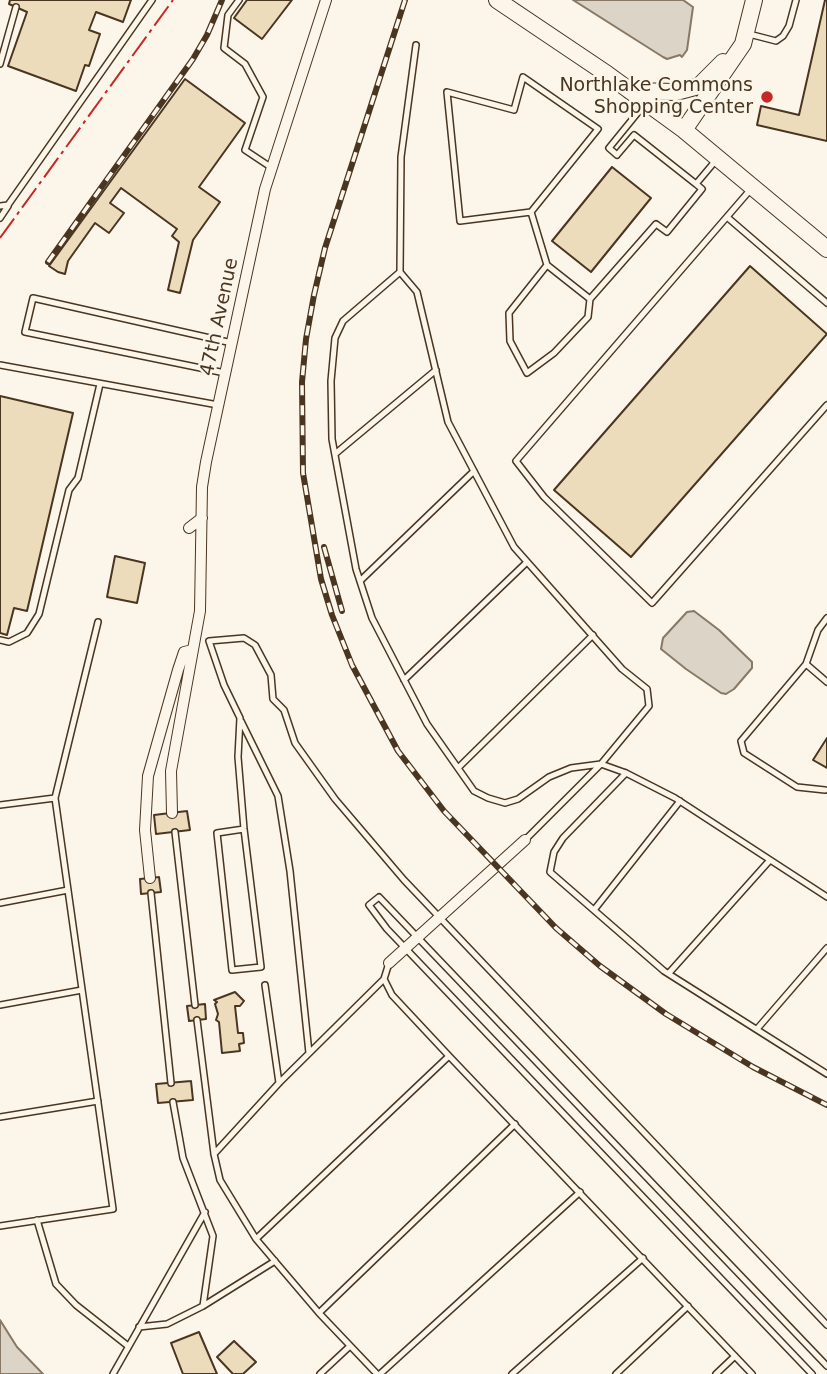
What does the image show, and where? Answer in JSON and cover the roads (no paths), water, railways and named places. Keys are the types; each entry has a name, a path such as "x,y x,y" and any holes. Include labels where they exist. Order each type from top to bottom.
{"main road":[{"path":"497,0 684,130 827,249"},
{"path":"684,130 744,38 754,0"},
{"path":"630,91 676,92 699,86 744,38"}],"street":[{"name":"47th Avenue","path":"172,813 171,771 196,639 201,591 202,486 272,168 326,0"},
{"path":"189,528 202,518"},
{"name":"47th Avenue","path":"150,878 145,830 148,776 177,670 184,652 193,650"},
{"path":"389,963 525,840"}],"lane":[{"path":"0,218 152,0"},
{"path":"239,0 228,15 224,48 245,64 263,97 245,150 272,168"},
{"path":"744,38 776,41 783,36 789,26 796,0"},
{"path":"0,64 16,7"},
{"path":"416,45 401,157 400,272 417,292 448,422 514,547 622,669 647,689 649,706 601,764 525,840"},
{"path":"523,77 598,129 531,212 460,221 447,92 514,110 523,77"},
{"path":"547,265 509,313 510,341 527,373 554,353 588,317 590,299 656,224 667,232 702,190 635,135 617,155 609,148 646,103"},
{"path":"696,184 718,158"},
{"path":"753,187 516,461 544,497 652,603 827,405"},
{"path":"0,206 8,205"},
{"path":"531,212 547,265 590,299"},
{"path":"727,217 827,303"},
{"path":"400,272 343,321 335,338 331,381 332,439 360,581 372,618 427,724 457,768 474,791 505,803 518,799 560,772 601,764 626,773 680,801 827,897"},
{"path":"225,373 25,332 33,298 232,343"},
{"path":"0,365 218,405"},
{"path":"335,454 436,370"},
{"path":"0,640 9,642 27,634 39,614 69,491 78,478 100,384"},
{"path":"360,581 474,471"},
{"path":"404,680 527,562"},
{"path":"825,790 797,787 744,753 741,741 806,664 817,630 827,618"},
{"path":"0,1226 113,1209 55,797 98,622"},
{"path":"457,768 593,635"},
{"path":"196,639 209,641 244,638 255,645 271,675 273,699 284,710 295,743 335,799 404,880 827,1325"},
{"path":"209,641 224,685 278,796 290,872 309,1054"},
{"path":"806,664 827,681"},
{"path":"240,718 238,757 244,829 261,967 232,970 217,833 244,829"},
{"path":"626,773 563,838 554,852 550,872 669,973 827,1074"},
{"path":"0,805 55,797"},
{"path":"594,910 680,801"},
{"path":"175,832 195,1005"},
{"path":"669,973 770,860"},
{"path":"0,902 68,890"},
{"path":"151,893 171,1083"},
{"path":"812,1374 406,948 369,905 379,897 827,1366"},
{"path":"757,1029 827,948"},
{"path":"214,1154 279,1083 384,979 389,963"},
{"path":"384,979 392,995 752,1374"},
{"path":"265,985 279,1083"},
{"path":"0,1005 82,990"},
{"path":"197,1020 214,1154 220,1180 256,1240 319,1313 379,1374 580,1192"},
{"path":"256,1240 449,1056"},
{"path":"0,1117 98,1101"},
{"path":"173,1102 183,1158 213,1236 203,1307"},
{"path":"319,1313 515,1124"},
{"path":"113,1374 205,1212"},
{"path":"37,1220 57,1284 76,1305 128,1346"},
{"path":"512,1374 643,1258"},
{"path":"139,1327 167,1324 203,1307 275,1261"},
{"path":"616,1374 688,1306"},
{"path":"320,1374 350,1346"},
{"path":"716,1374 735,1356"}],"railway":[{"path":"48,262 193,59 222,0"},
{"path":"405,0 325,248 306,339 302,382 303,473 321,579 332,615 352,665 398,751 444,811 556,928 600,966 666,1014 753,1067 827,1105"},
{"path":"324,547 342,611"}],"place":[{"name":"Northlake Commons Shopping Center","path":"767,97"}]}
